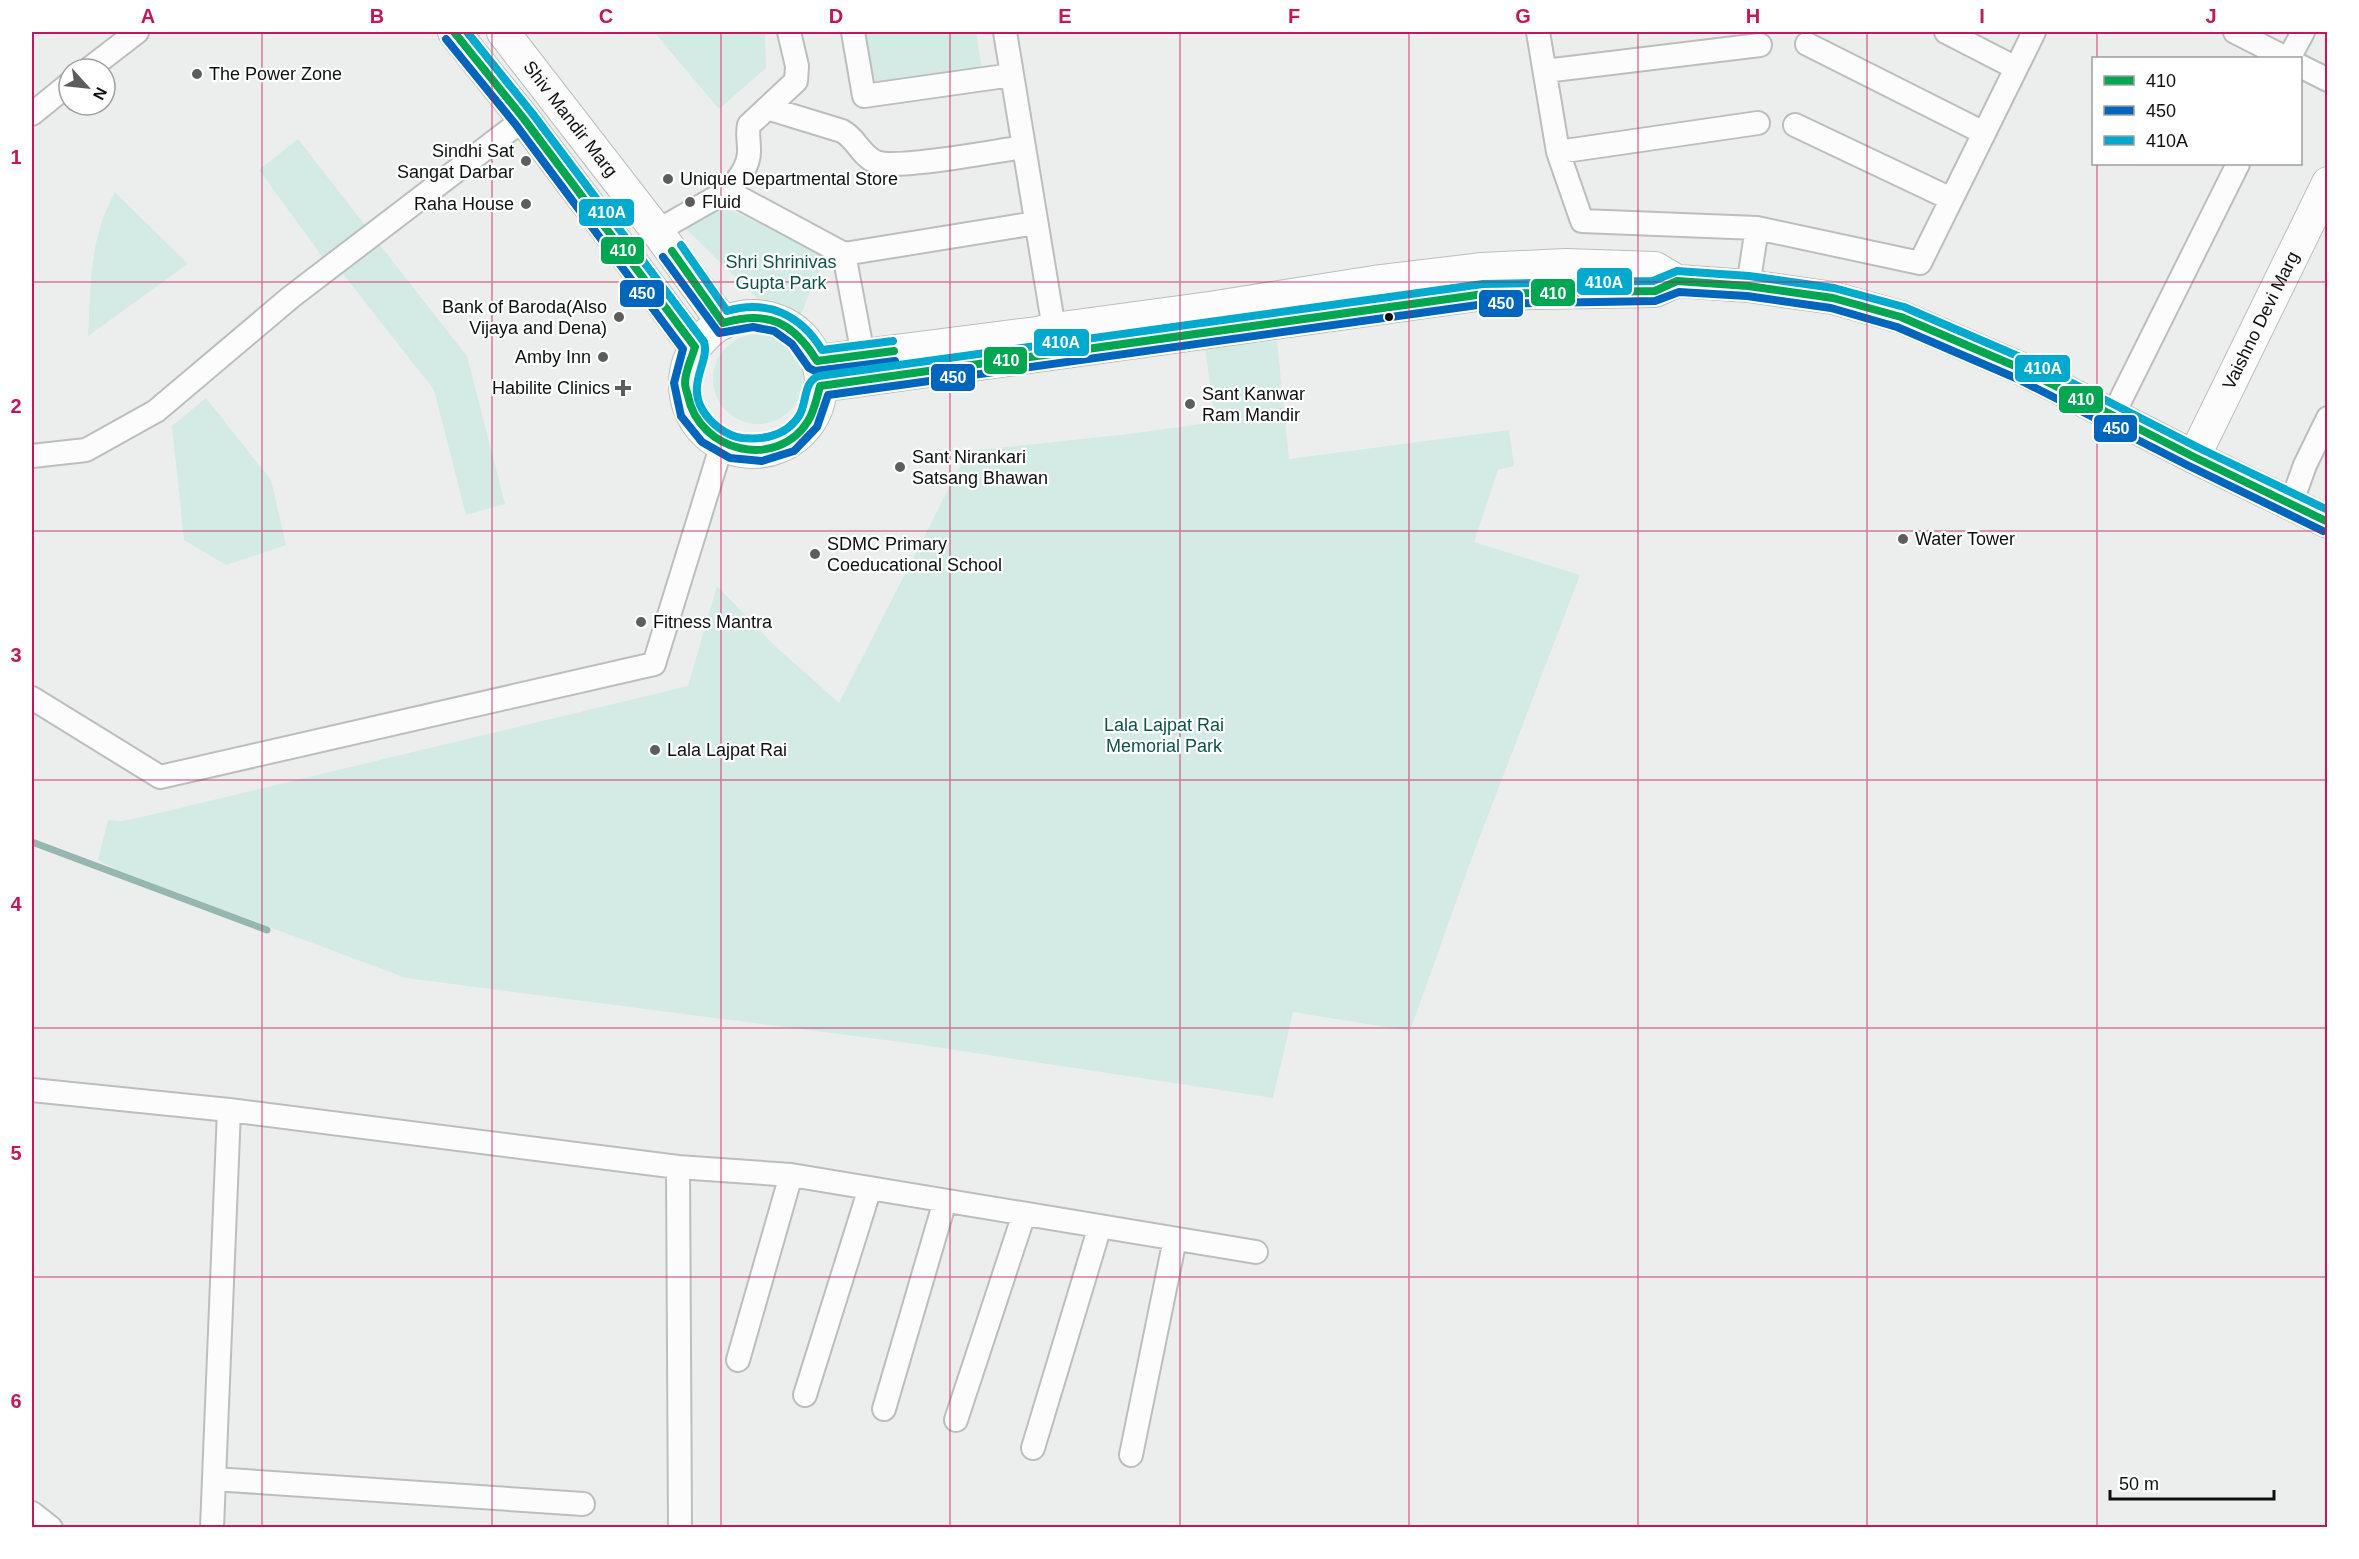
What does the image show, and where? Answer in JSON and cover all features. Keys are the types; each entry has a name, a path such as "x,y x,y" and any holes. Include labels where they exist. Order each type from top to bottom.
{"street":[{"path":"105,57 137,32"},
{"name":"Shiv Mandir Marg","path":"454,32 524,119 695,347"},
{"name":"Shiv Mandir Marg","path":"503,32 657,231 723,323"},
{"path":"657,231 727,191 736,183 747,163 750,150 747,131 749,125 795,81 796,66 789,32"},
{"path":"853,32 864,96 1012,75"},
{"path":"1005,32 1054,329"},
{"path":"1538,32 1558,152 1582,221 1757,228 1920,263 2034,32"},
{"path":"2235,32 2286,57"},
{"path":"2289,57 2303,32"},
{"path":"1954,33 2016,68"},
{"path":"1807,44 1984,133"},
{"path":"1545,71 1760,45"},
{"path":"2302,67 2328,80"},
{"path":"32,114 57,94"},
{"path":"767,108 851,135 867,156 877,162 901,164 1024,147"},
{"path":"32,456 86,450 156,411 291,297 524,119"},
{"path":"1558,152 1758,123"},
{"path":"1795,125 1951,200"},
{"path":"2113,415 2238,165"},
{"name":"Vaishno Devi Marg","path":"2194,458 2328,183"},
{"path":"727,191 844,254 1036,223"},
{"path":"1748,286 1757,228"},
{"path":"844,254 863,355"},
{"path":"819,373 863,355 1037,333 1374,282 1482,269 1565,265 1655,268 1677,281 1748,286 1833,298 1901,318 2022,369 2194,458 2328,522"},
{"path":"819,373 1484,294 1655,291 1677,281"},
{"path":"746,316 758,316 780,322 799,335 819,373 816,408 804,428 786,443 765,451 753,452 729,448 706,434 698,424 686,399 686,372 695,347 723,323 746,316"},
{"path":"2291,504 2305,465 2328,418"},
{"path":"32,698 160,777 654,664 722,444"},
{"path":"32,1090 230,1110 678,1167 791,1175 1256,1252"},
{"path":"212,1527 230,1110"},
{"path":"678,1167 680,1527"},
{"path":"738,1360 791,1175"},
{"path":"805,1395 870,1188"},
{"path":"884,1410 945,1201"},
{"path":"956,1420 1024,1214"},
{"path":"1033,1448 1100,1226"},
{"path":"1131,1455 1175,1239"},
{"path":"214,1479 583,1504"},
{"path":"32,1513 51,1527"}],"green space":[{"path":"654,32 765,32 766,68 719,109"},
{"path":"865,32 976,32 982,69 874,86"},
{"path":"298,139 365,225 324,259 259,170"},
{"path":"115,192 188,264 88,336 91,280 96,245 106,210"},
{"name":"Shri Shrinivas Gupta Park","path":"714,202 826,255 798,321 762,303 685,228"},
{"path":"380,245 467,356 505,504 466,515 434,390 343,274"},
{"path":"758,334 775,338 790,347 799,362 803,379 799,396 790,411 775,420 758,424 741,420 726,411 717,396 713,379 717,362 726,347 741,338"},
{"name":"Lala Lajpat Rai Memorial Park","path":"1277,341 1289,459 1509,430 1514,466 1498,470 1474,542 1580,575 1471,860 1410,1031 1293,1012 1273,1098 916,1044 406,978 117,870 98,860 108,820 121,821 142,817 688,686 717,586 773,644 839,703 968,451 1129,434 1215,422 1205,347"},
{"path":"206,398 271,480 286,545 226,565 184,540 172,426"}],"waterway":[{"path":"32,842 267,930"}],"transit line":[{"name":"410","path":"454,32 524,119 695,347 685,378 688,396 695,415 707,431 723,442 740,448 759,450 778,446 794,437 808,421 820,386 1484,294 1655,291 1677,281 1748,286 1833,298 1901,317 2022,369 2328,522"},
{"name":"410A","path":"467,32 532,113 704,342 704,357 697,390 698,399 705,414 714,424 724,432 736,437 766,437 788,428 799,416 810,383 819,376 1483,284 1653,281 1677,271 1749,276 1834,288 1904,307 2027,360 2199,448 2328,510"},
{"name":"450","path":"446,39 516,125 683,349 674,383 681,416 702,442 730,458 762,461 794,451 817,427 828,395 1485,304 1655,301 1679,292 1747,296 1831,308 1897,327 2018,379 2323,531"},
{"name":"410A","path":"681,245 727,311 756,307 782,313 804,327 822,350 893,341"},
{"name":"410","path":"672,251 723,323 753,318 778,323 789,328 799,337 817,361 894,351"},
{"name":"450","path":"663,257 719,333 753,327 774,331 792,344 809,368 815,371 895,361"}],"place":[{"name":"The Power Zone","path":"197,74"},
{"name":"Sindhi Sat Sangat Darbar","path":"526,161"},
{"name":"Unique Departmental Store","path":"668,179"},
{"name":"Fluid","path":"690,202"},
{"name":"Raha House","path":"526,204"},
{"name":"Bank of Baroda(Also Vijaya and Dena)","path":"619,317"},
{"name":"Amby Inn","path":"603,357"},
{"name":"Habilite Clinics","path":"623,388"},
{"name":"Sant Kanwar Ram Mandir","path":"1190,404"},
{"name":"Sant Nirankari Satsang Bhawan","path":"900,467"},
{"name":"Water Tower","path":"1903,539"},
{"name":"SDMC Primary Coeducational School","path":"815,554"},
{"name":"Fitness Mantra","path":"641,622"},
{"name":"Lala Lajpat Rai","path":"655,750"}]}
